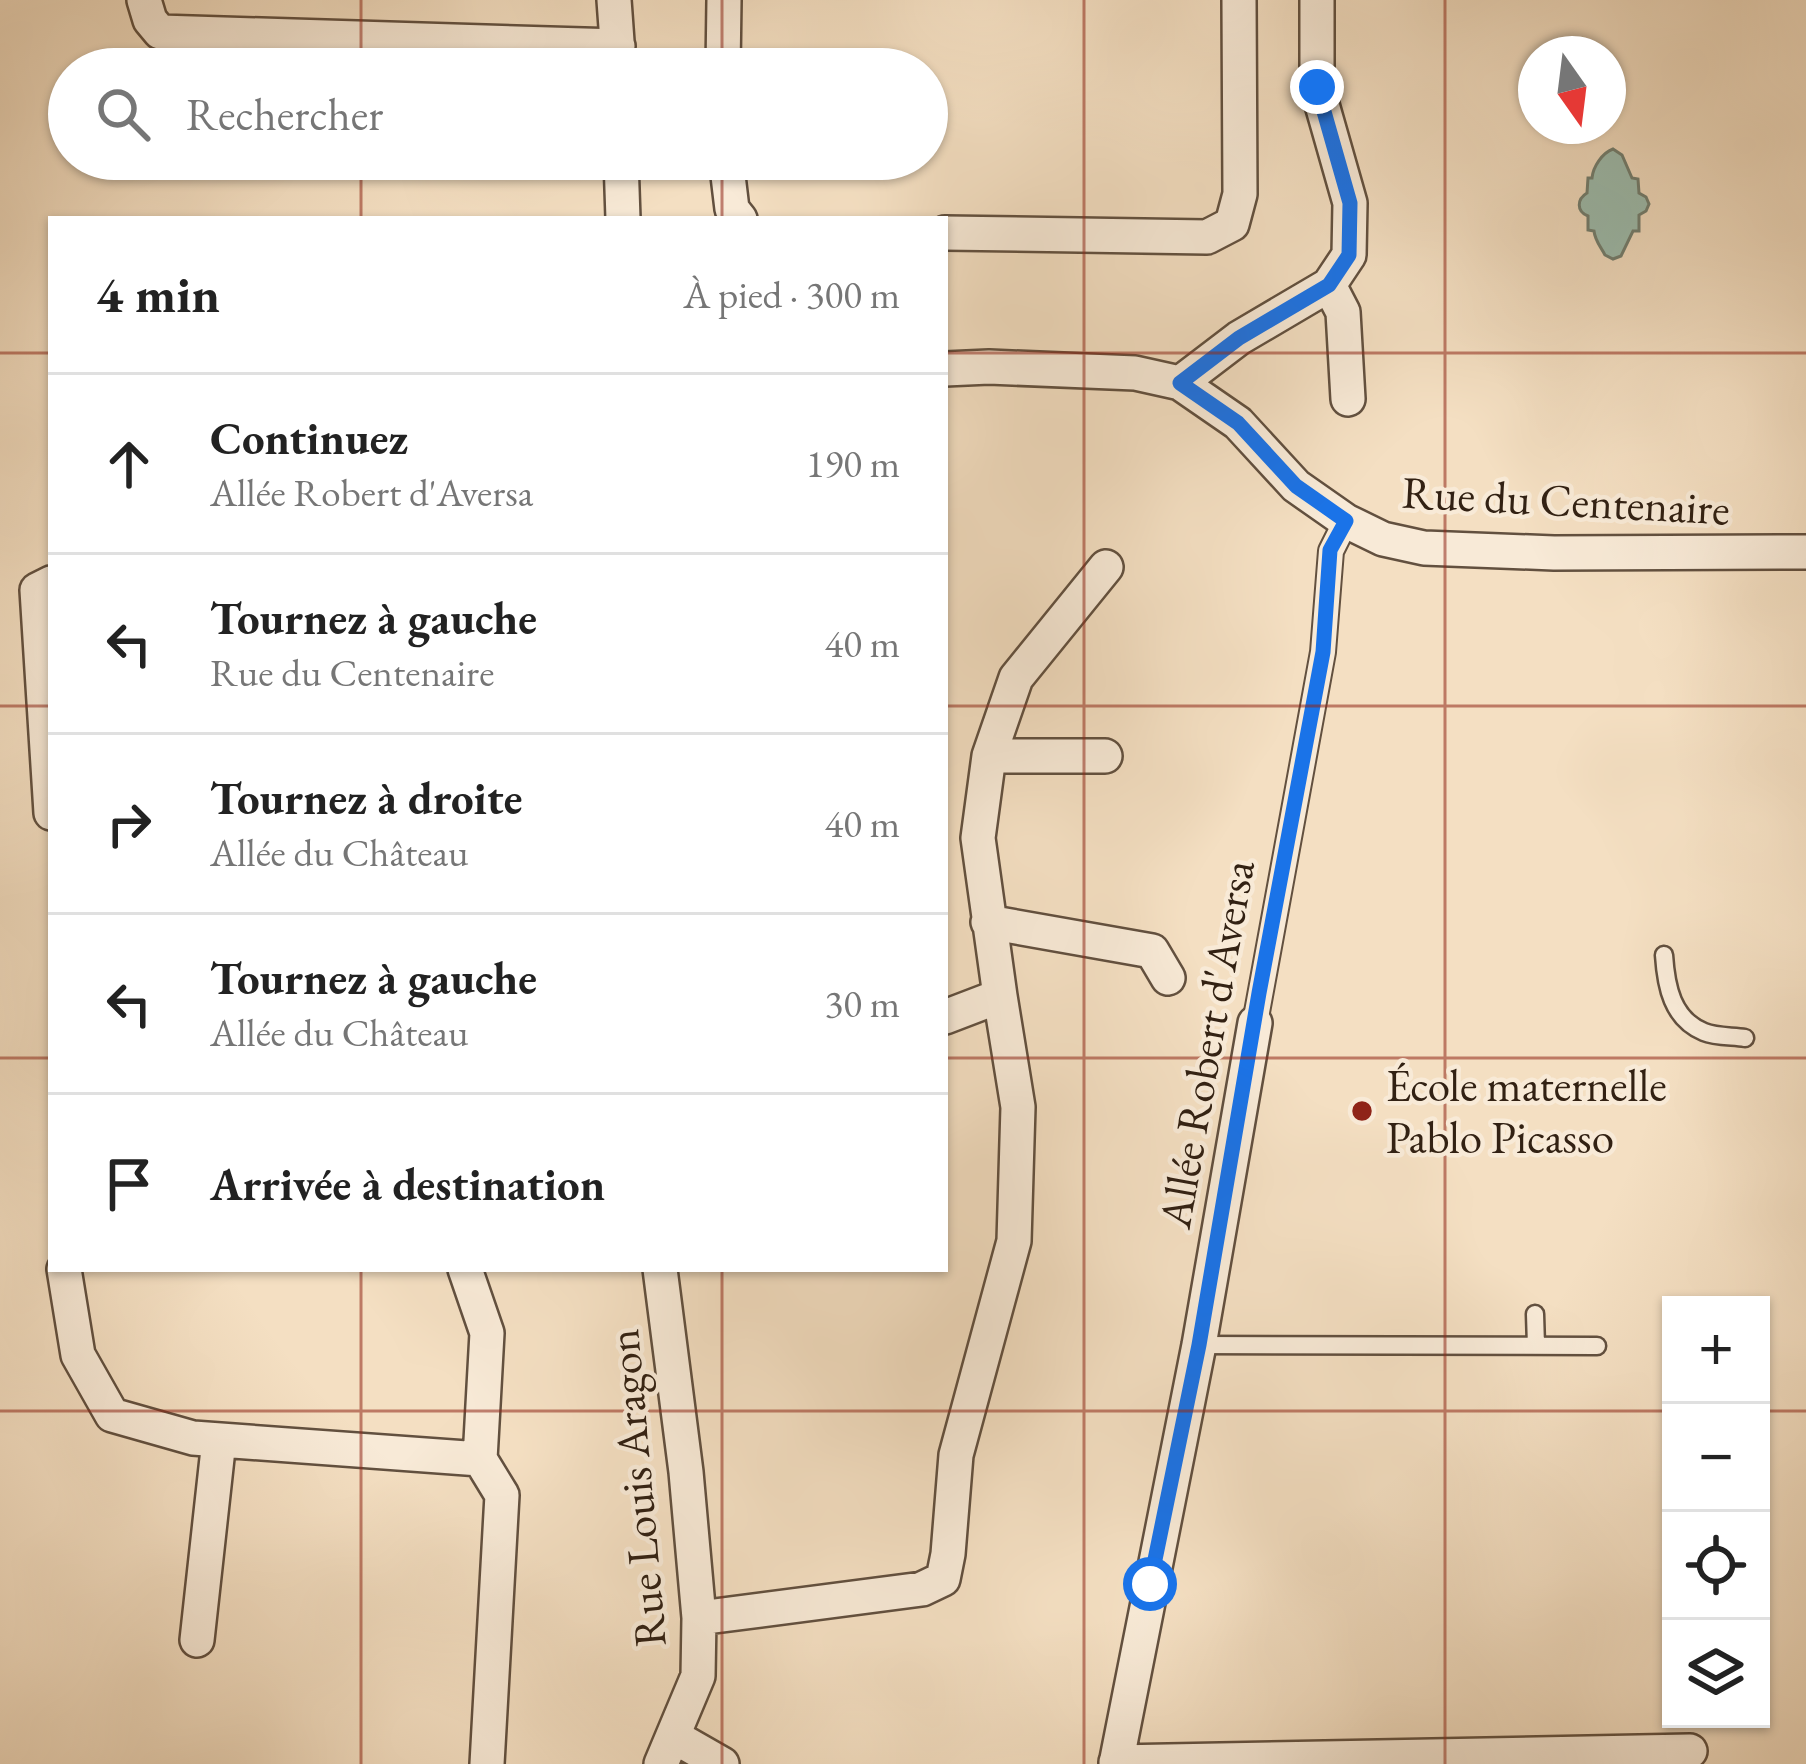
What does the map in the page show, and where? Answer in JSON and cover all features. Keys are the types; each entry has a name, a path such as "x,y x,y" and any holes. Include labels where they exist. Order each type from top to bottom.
{"street":[{"path":"144,0 160,32 453,48"},
{"path":"614,0 617,48"},
{"path":"723,48 724,0"},
{"path":"948,233 1207,237 1232,224 1240,194 1239,0"},
{"path":"1180,383 1239,338 1329,285 1349,255 1350,203 1317,87 1317,0"},
{"path":"622,180 623,216"},
{"path":"729,180 732,209 738,216"},
{"path":"1329,285 1343,312 1348,399"},
{"name":"Rue du Centenaire","path":"948,369 1135,373 1180,383 1238,423 1296,486 1346,521 1383,539 1424,548 1554,553 1806,552"},
{"name":"Allée Robert d'Aversa","path":"1116,1763 1199,1345 1323,652 1330,550 1346,521"},
{"path":"699,1618 922,1589 943,1579 956,1455 1015,1241 1018,1107 978,838 989,756 1016,678 1106,567"},
{"path":"48,584 37,590 48,765"},
{"path":"989,756 1105,756"},
{"path":"988,922 1152,950 1168,977"},
{"path":"948,1016 1000,996"},
{"path":"64,1272 78,1354 112,1415 193,1438 480,1459"},
{"path":"466,1272 487,1333 480,1459 502,1495 487,1764"},
{"name":"Rue Louis Aragon","path":"660,1272 699,1618 698,1676 667,1750"},
{"path":"197,1640 219,1440"},
{"path":"1116,1763 1690,1745"},
{"path":"667,1750 722,1764"}],"lane":[{"path":"1664,955 1666,988 1681,1016 1705,1033 1745,1037"},
{"path":"1535,1314 1536,1346"},
{"path":"1199,1345 1597,1346"}],"shaded area":[{"path":"1613,149 1622,155 1632,178 1638,179 1639,193 1649,204 1639,215 1639,231 1633,231 1621,256 1613,259 1605,255 1594,231 1588,230 1588,216 1579,205 1587,193 1588,178"}],"place":[{"name":"École maternelle Pablo Picasso","path":"1362,1111"}],"route":[{"path":"1150,1584 1199,1345 1323,652 1330,550 1346,521 1296,486 1238,423 1180,383 1239,338 1329,285 1349,255 1350,203 1317,87"}]}
